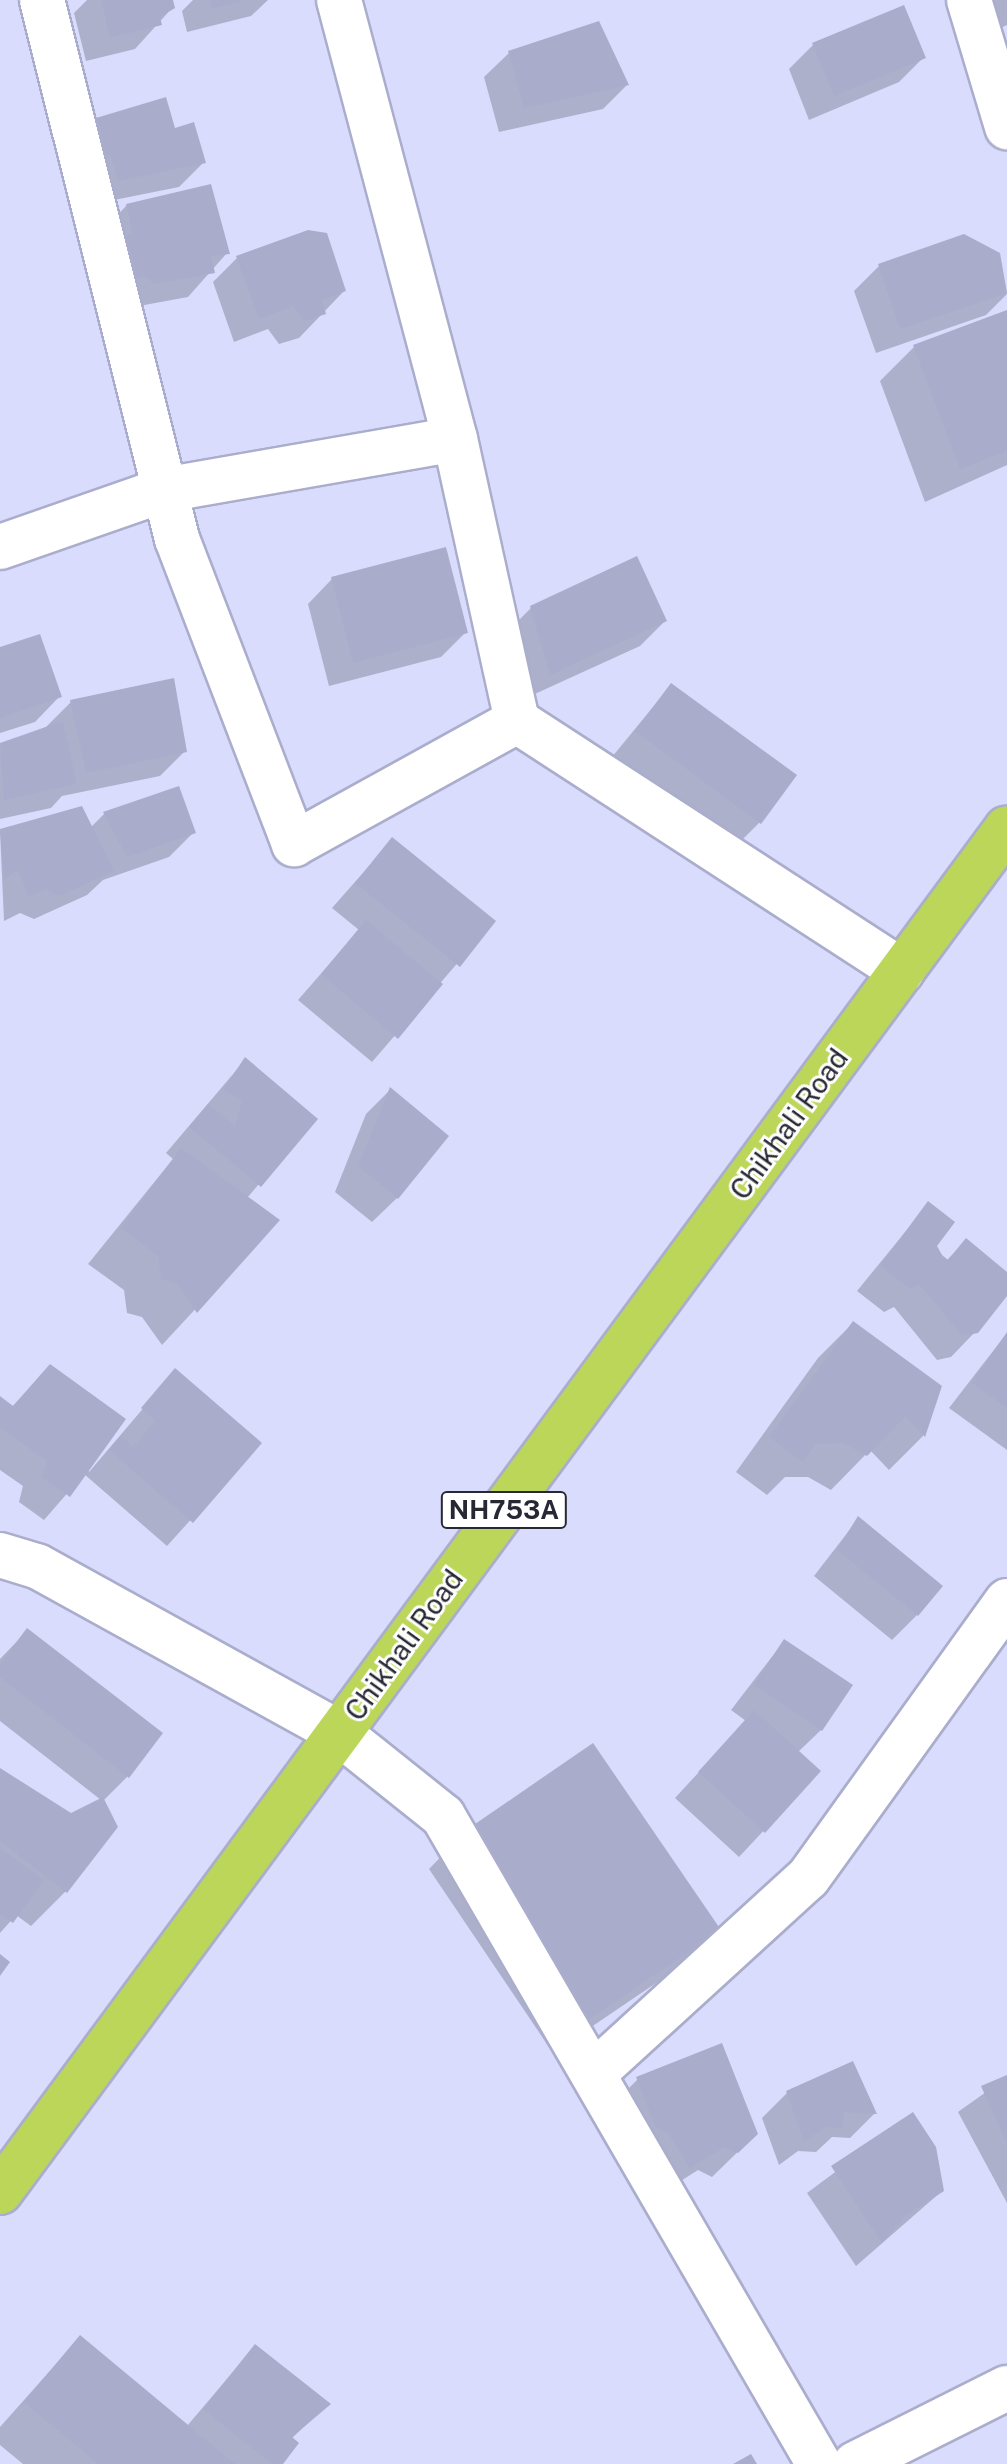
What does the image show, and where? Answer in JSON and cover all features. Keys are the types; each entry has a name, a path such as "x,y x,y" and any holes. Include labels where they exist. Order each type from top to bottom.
{"highway":[{"name":"Chikhali Road","path":"0,2192 1007,828"}],"street":[{"path":"42,0 164,490 294,844 517,721"},
{"path":"339,0 455,439 517,721 902,971"},
{"path":"969,0 1007,127"},
{"path":"0,547 164,490 455,439"},
{"path":"0,1555 37,1566 339,1733 443,1816 819,2464"},
{"path":"593,2074 808,1878 1007,1601"},
{"path":"855,2464 1007,2388"}],"building":[{"path":"101,0 173,0 175,8 160,17 162,25 110,38"},
{"path":"210,0 242,0 242,1 212,9"},
{"path":"904,5 926,58 834,96 812,43"},
{"path":"599,21 629,85 524,108 508,51"},
{"path":"166,97 175,128 194,122 206,163 118,181 111,156 96,154 86,121"},
{"path":"211,184 230,254 211,256 215,273 154,284 144,276 129,279 119,238 133,234 126,204"},
{"path":"308,230 327,233 346,291 322,300 326,314 304,321 293,306 259,319 236,256"},
{"path":"964,234 1000,253 1007,293 900,329 878,264"},
{"path":"1007,310 1007,451 960,469 913,345"},
{"path":"446,547 468,633 353,663 331,577"},
{"path":"637,556 667,621 550,675 530,606"},
{"path":"40,634 62,697 0,718 0,647"},
{"path":"174,678 187,752 86,773 70,700"},
{"path":"671,683 797,775 761,824 635,731"},
{"path":"63,721 77,784 4,800 0,743"},
{"path":"179,786 196,833 127,857 103,812"},
{"path":"82,806 114,871 59,896 46,889 29,897 18,870 4,880 0,829"},
{"path":"392,837 496,921 460,967 355,883"},
{"path":"366,920 443,984 398,1039 321,974"},
{"path":"245,1057 318,1119 261,1187 189,1127 208,1104 235,1126 242,1100 223,1090"},
{"path":"390,1087 449,1136 398,1199 358,1166"},
{"path":"181,1148 280,1220 197,1313 177,1284 161,1279 158,1256 121,1228"},
{"path":"928,1201 955,1222 937,1246 942,1255 948,1260 966,1238 1007,1272 1007,1296 978,1333 962,1336 919,1284 910,1289 880,1266"},
{"path":"853,1321 942,1386 925,1437 905,1417 867,1456 843,1443 816,1444 803,1462 769,1437"},
{"path":"1007,1332 1007,1408 972,1383"},
{"path":"50,1364 126,1419 70,1497 42,1477 47,1461 0,1428 0,1396 13,1406"},
{"path":"175,1368 262,1443 193,1523 109,1450 121,1436 133,1447 155,1421 141,1408"},
{"path":"858,1516 943,1586 918,1616 837,1550"},
{"path":"27,1628 163,1733 129,1778 0,1677 0,1664"},
{"path":"784,1639 853,1685 822,1731 754,1685"},
{"path":"754,1710 821,1771 765,1833 698,1772"},
{"path":"593,1743 721,1930 588,2020 462,1833"},
{"path":"0,1768 71,1813 103,1797 118,1827 67,1893 0,1841"},
{"path":"0,1848 44,1880 13,1923 0,1914"},
{"path":"0,1954 10,1962 0,1976"},
{"path":"722,2043 758,2134 738,2153 724,2147 690,2168 668,2133 656,2128 636,2077"},
{"path":"853,2061 877,2114 844,2112 843,2128 825,2127 804,2142 786,2091"},
{"path":"1007,2075 1007,2137 1005,2140 981,2086"},
{"path":"913,2112 936,2147 944,2191 905,2216 882,2243 831,2166"},
{"path":"80,2335 235,2464 98,2464 24,2402"},
{"path":"255,2344 331,2404 292,2437 299,2443 283,2464 272,2464 203,2409"},
{"path":"751,2454 757,2464 733,2464"}]}
